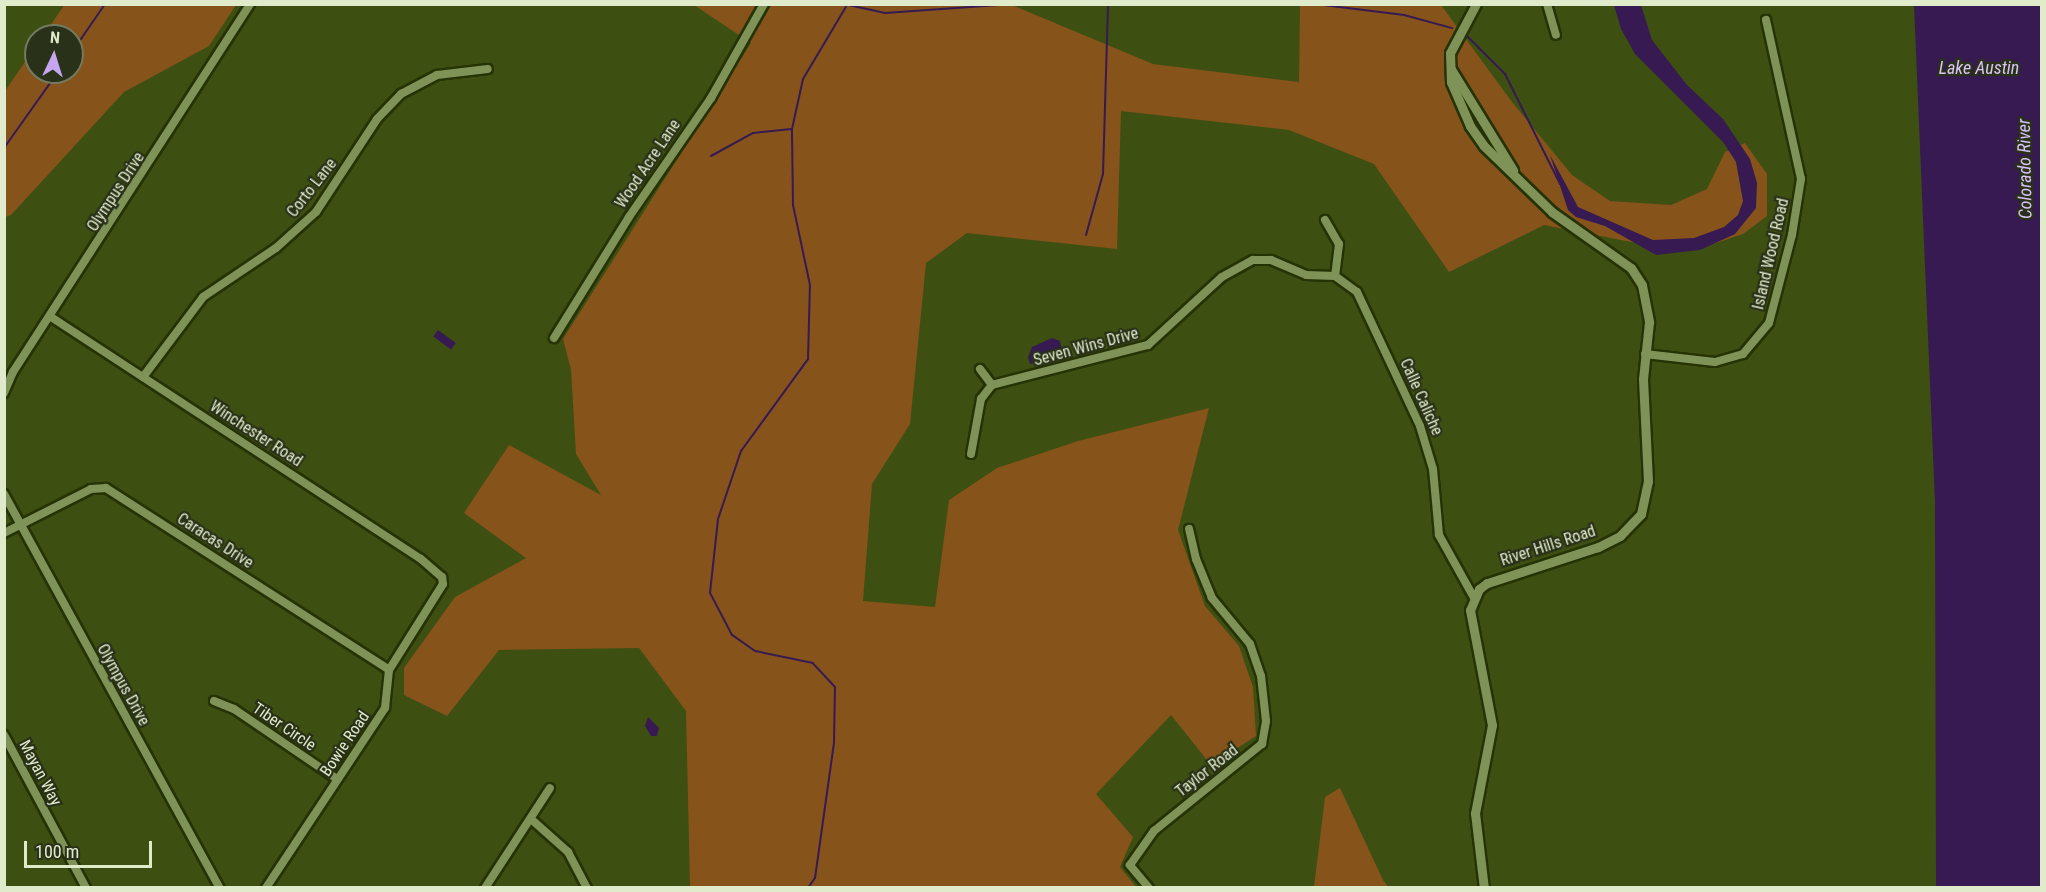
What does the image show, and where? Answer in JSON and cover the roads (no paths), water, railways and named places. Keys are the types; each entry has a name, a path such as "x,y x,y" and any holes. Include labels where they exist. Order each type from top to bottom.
{"street":[{"name":"Olympus Drive","path":"4,393 13,372 51,317 250,4"},
{"name":"Wood Acre Lane","path":"555,338 629,217 711,98 764,4"},
{"name":"River Hills Road","path":"1474,598 1479,589 1496,579 1598,547 1620,536 1641,514 1648,481 1645,354 1648,303 1642,285 1631,268 1552,212 1521,182 1449,67 1455,37 1476,4"},
{"path":"1547,4 1556,34"},
{"name":"Island Wood Road","path":"1645,354 1715,362 1743,354 1769,323 1792,235 1801,179 1766,20"},
{"name":"Corto Lane","path":"143,377 202,297 276,248 316,212 377,119 400,94 437,75 488,69"},
{"path":"1324,220 1339,244 1335,276"},
{"name":"Seven Wins Drive","path":"992,385 1148,345 1222,277 1253,260 1271,260 1306,275 1335,276"},
{"name":"Calle Caliche","path":"1335,276 1357,292 1420,426 1432,470 1439,535 1474,598"},
{"name":"Winchester Road","path":"51,317 421,559 442,577"},
{"path":"971,454 981,399 992,385 980,369"},
{"name":"Caracas Drive","path":"4,533 91,489 106,489 389,670"},
{"name":"Olympus Drive","path":"4,494 220,888"},
{"name":"Taylor Road","path":"1149,888 1130,865 1155,831 1262,744 1266,721 1261,676 1250,644 1212,598 1196,559 1189,529"},
{"name":"Bowie Road","path":"266,888 385,708 389,670 443,584 442,577"},
{"path":"1474,598 1470,618 1492,725 1474,821 1484,888"},
{"name":"Tiber Circle","path":"214,701 234,709 337,779"},
{"name":"Mayan Way","path":"4,735 86,888"},
{"path":"485,888 550,788"},
{"path":"531,819 568,852 587,888"}],"water":[{"path":"1614,5 1641,5 1652,40 1687,85 1723,119 1750,159 1757,183 1756,208 1735,234 1700,250 1656,255 1605,226 1576,217 1568,210 1550,155 1578,207 1653,240 1694,238 1724,227 1738,215 1743,201 1736,162 1723,142 1635,54 1621,29"},
{"name":"Lake Austin","path":"1914,5 2041,5 2041,887 1936,887 1935,502"},
{"path":"438,330 456,343 451,349 433,336"},
{"path":"1052,338 1060,341 1063,356 1030,364 1028,357 1032,347"},
{"path":"648,717 659,728 657,736 651,736 645,726"}],"waterway":[{"path":"84,35 105,4"},
{"path":"844,4 885,13 1013,4"},
{"path":"1086,235 1103,174 1108,4"},
{"path":"1315,4 1404,15 1452,28"},
{"path":"808,888 815,878 834,742 835,687 813,663 755,651 732,635 710,593 718,519 741,451 808,359 810,285 793,205 792,129 803,79 846,7"},
{"path":"1465,34 1505,74 1560,184"},
{"path":"4,148 49,84"},
{"path":"711,156 753,133 792,129"}],"water label":[{"name":"Colorado River","path":"2025,169"}]}
